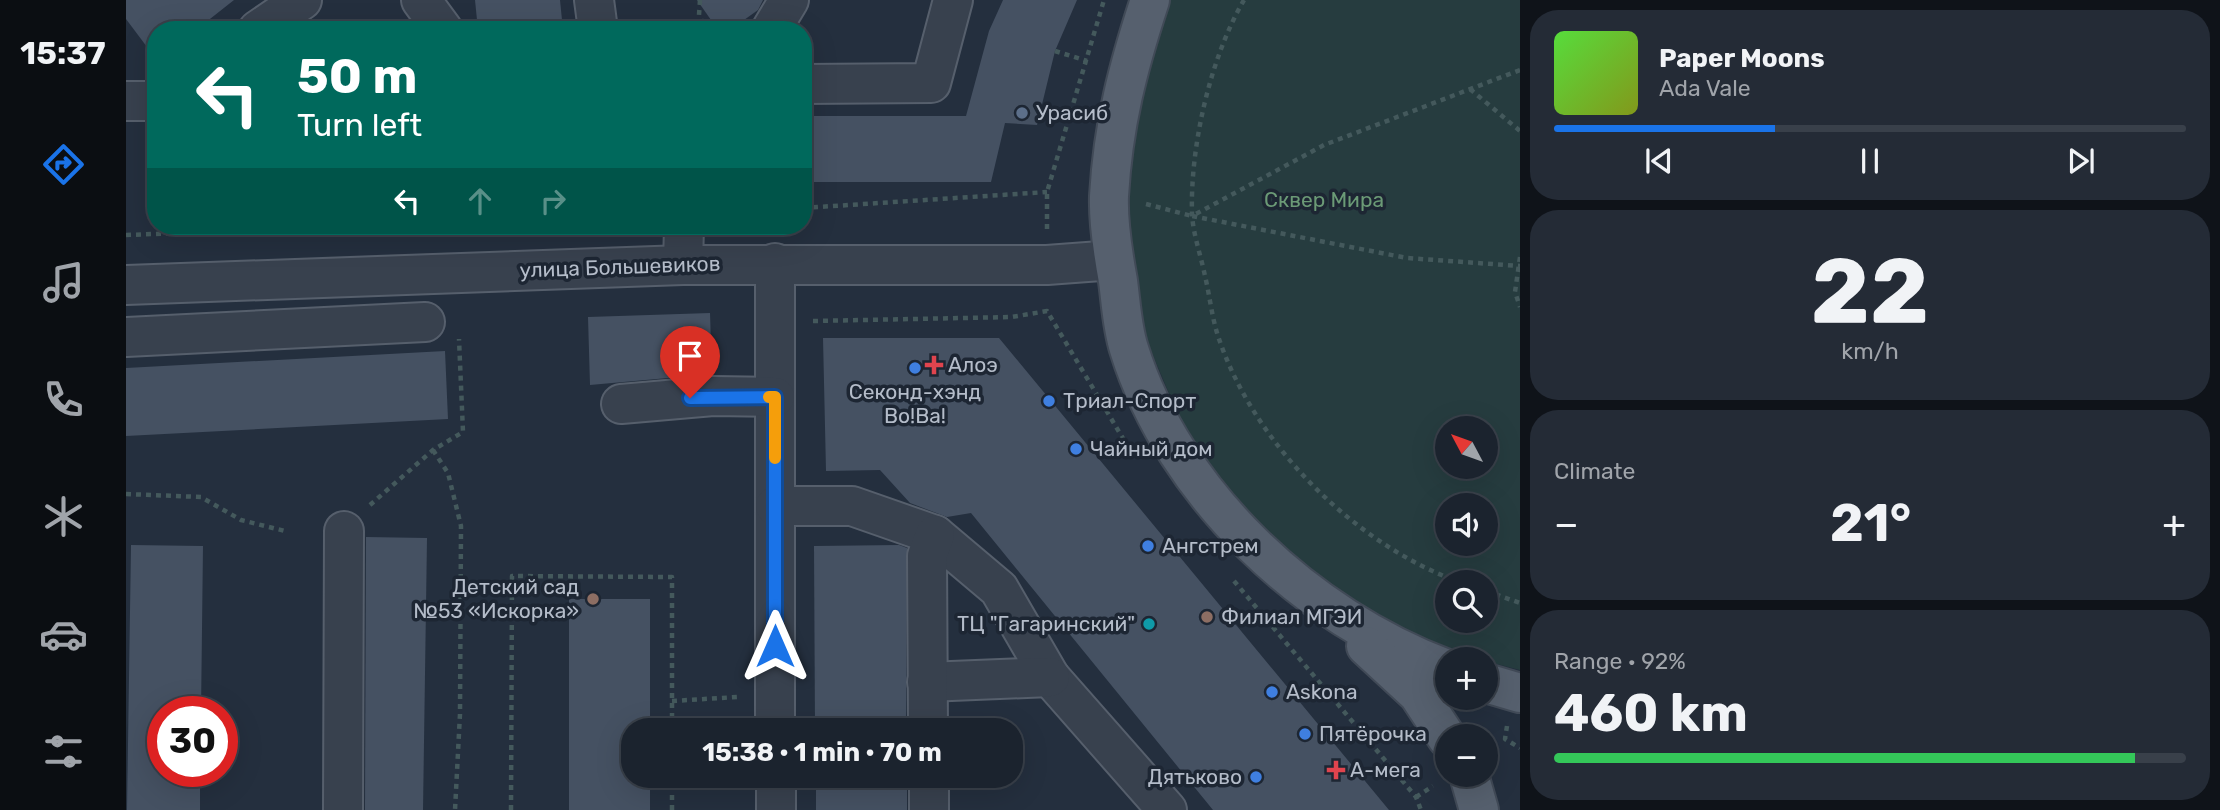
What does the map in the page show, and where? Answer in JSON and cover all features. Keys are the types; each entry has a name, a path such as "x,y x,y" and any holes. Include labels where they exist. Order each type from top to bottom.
{"main road":[{"path":"1150,0 1121,94 1109,197 1114,260 1129,348 1159,420 1191,470 1252,546 1327,608 1418,694 1438,724"},
{"path":"1327,608 1412,656 1435,665"},
{"path":"1498,687 1520,693"},
{"path":"1472,787 1479,810"}],"street":[{"path":"271,21 302,0"},
{"path":"421,0 436,21"},
{"path":"594,0 597,21"},
{"path":"776,21 789,0"},
{"path":"812,84 931,83 953,0"},
{"path":"126,102 147,101"},
{"path":"683,265 684,235"},
{"name":"улица Большевиков","path":"126,285 683,265 1047,265 1114,260"},
{"path":"775,263 775,718"},
{"path":"126,337 442,324"},
{"path":"621,404 713,396 775,397"},
{"path":"775,506 852,506 935,535 999,589 1050,677 1167,810"},
{"path":"343,810 344,531"},
{"path":"928,718 927,556 935,535"},
{"path":"927,682 1050,677"},
{"path":"776,788 776,810"},
{"path":"929,788 929,810"}],"path":[{"path":"700,0 699,15 702,21"},
{"path":"812,207 1047,192 1104,0"},
{"path":"1244,0 1233,19 1206,97 1194,178 1192,216 1219,339 1255,412 1304,478 1365,533 1435,573"},
{"path":"1055,51 1087,61"},
{"path":"1192,216 1324,145 1520,70"},
{"path":"1470,89 1520,131"},
{"path":"1139,202 1192,216 1407,258 1520,266"},
{"path":"126,235 147,234"},
{"path":"1520,257 1515,292 1520,307"},
{"path":"809,321 1012,317 1047,312 1138,462"},
{"path":"344,531 388,487 433,450 463,432 442,324"},
{"path":"433,450 448,473 461,526 460,714 455,810"},
{"path":"126,494 201,497 241,520 285,531"},
{"path":"1229,575 1416,797 1421,810"},
{"path":"511,810 512,576 672,577 672,718"},
{"path":"1498,595 1520,603"},
{"path":"672,701 741,696"},
{"path":"1498,743 1505,738"},
{"path":"671,810 672,788"}],"green space":[{"name":"Сквер Мира","path":"1170,0 1520,0 1520,670 1498,664 1498,647 1441,647 1373,618 1297,566 1233,501 1182,424 1146,339 1136,291 1126,199 1141,77"}],"building":[{"path":"126,0 234,0 207,21 147,21 147,47 126,19"},
{"path":"475,0 560,0 562,21 477,21"},
{"path":"697,0 763,0 758,10 743,21 712,21"},
{"path":"1003,0 1077,0 1055,51 1037,125 1005,123 991,182 812,182 812,116 966,116 989,31"},
{"path":"710,313 712,374 590,385 588,317"},
{"name":"ТЦ \"Гагаринский\"","path":"823,338 999,338 1389,810 1213,810 971,513 947,517 910,503 880,470 826,471"},
{"path":"445,351 448,419 126,436 126,368"},
{"path":"366,537 427,538 423,810 365,810"},
{"path":"131,545 203,546 201,696 147,696 147,787 200,787 200,810 127,810"},
{"path":"899,545 907,548 906,718 815,718 814,546"},
{"path":"569,599 650,599 650,718 621,718 621,788 650,788 650,810 569,810"},
{"path":"816,788 907,788 907,810 816,810"}],"slow traffic":[{"path":"769,397 775,397 775,458"}],"place":[{"name":"Урасиб","path":"1022,113"},
{"name":"Алоэ","path":"934,365"},
{"name":"Секонд-хэнд Во!Ва!","path":"915,368"},
{"name":"Триал-Спорт","path":"1049,401"},
{"name":"Чайный дом","path":"1076,449"},
{"name":"Ангстрем","path":"1148,546"},
{"name":"Детский сад №53 «Искорка»","path":"593,599"},
{"name":"Филиал МГЭИ","path":"1207,617"},
{"name":"ТЦ \"Гагаринский\"","path":"1149,624"},
{"name":"Askona","path":"1272,692"},
{"name":"Пятёрочка","path":"1305,734"},
{"name":"А-мега","path":"1336,770"},
{"name":"Дятьково","path":"1256,777"}],"route":[{"path":"690,398 775,397 775,646"}]}
